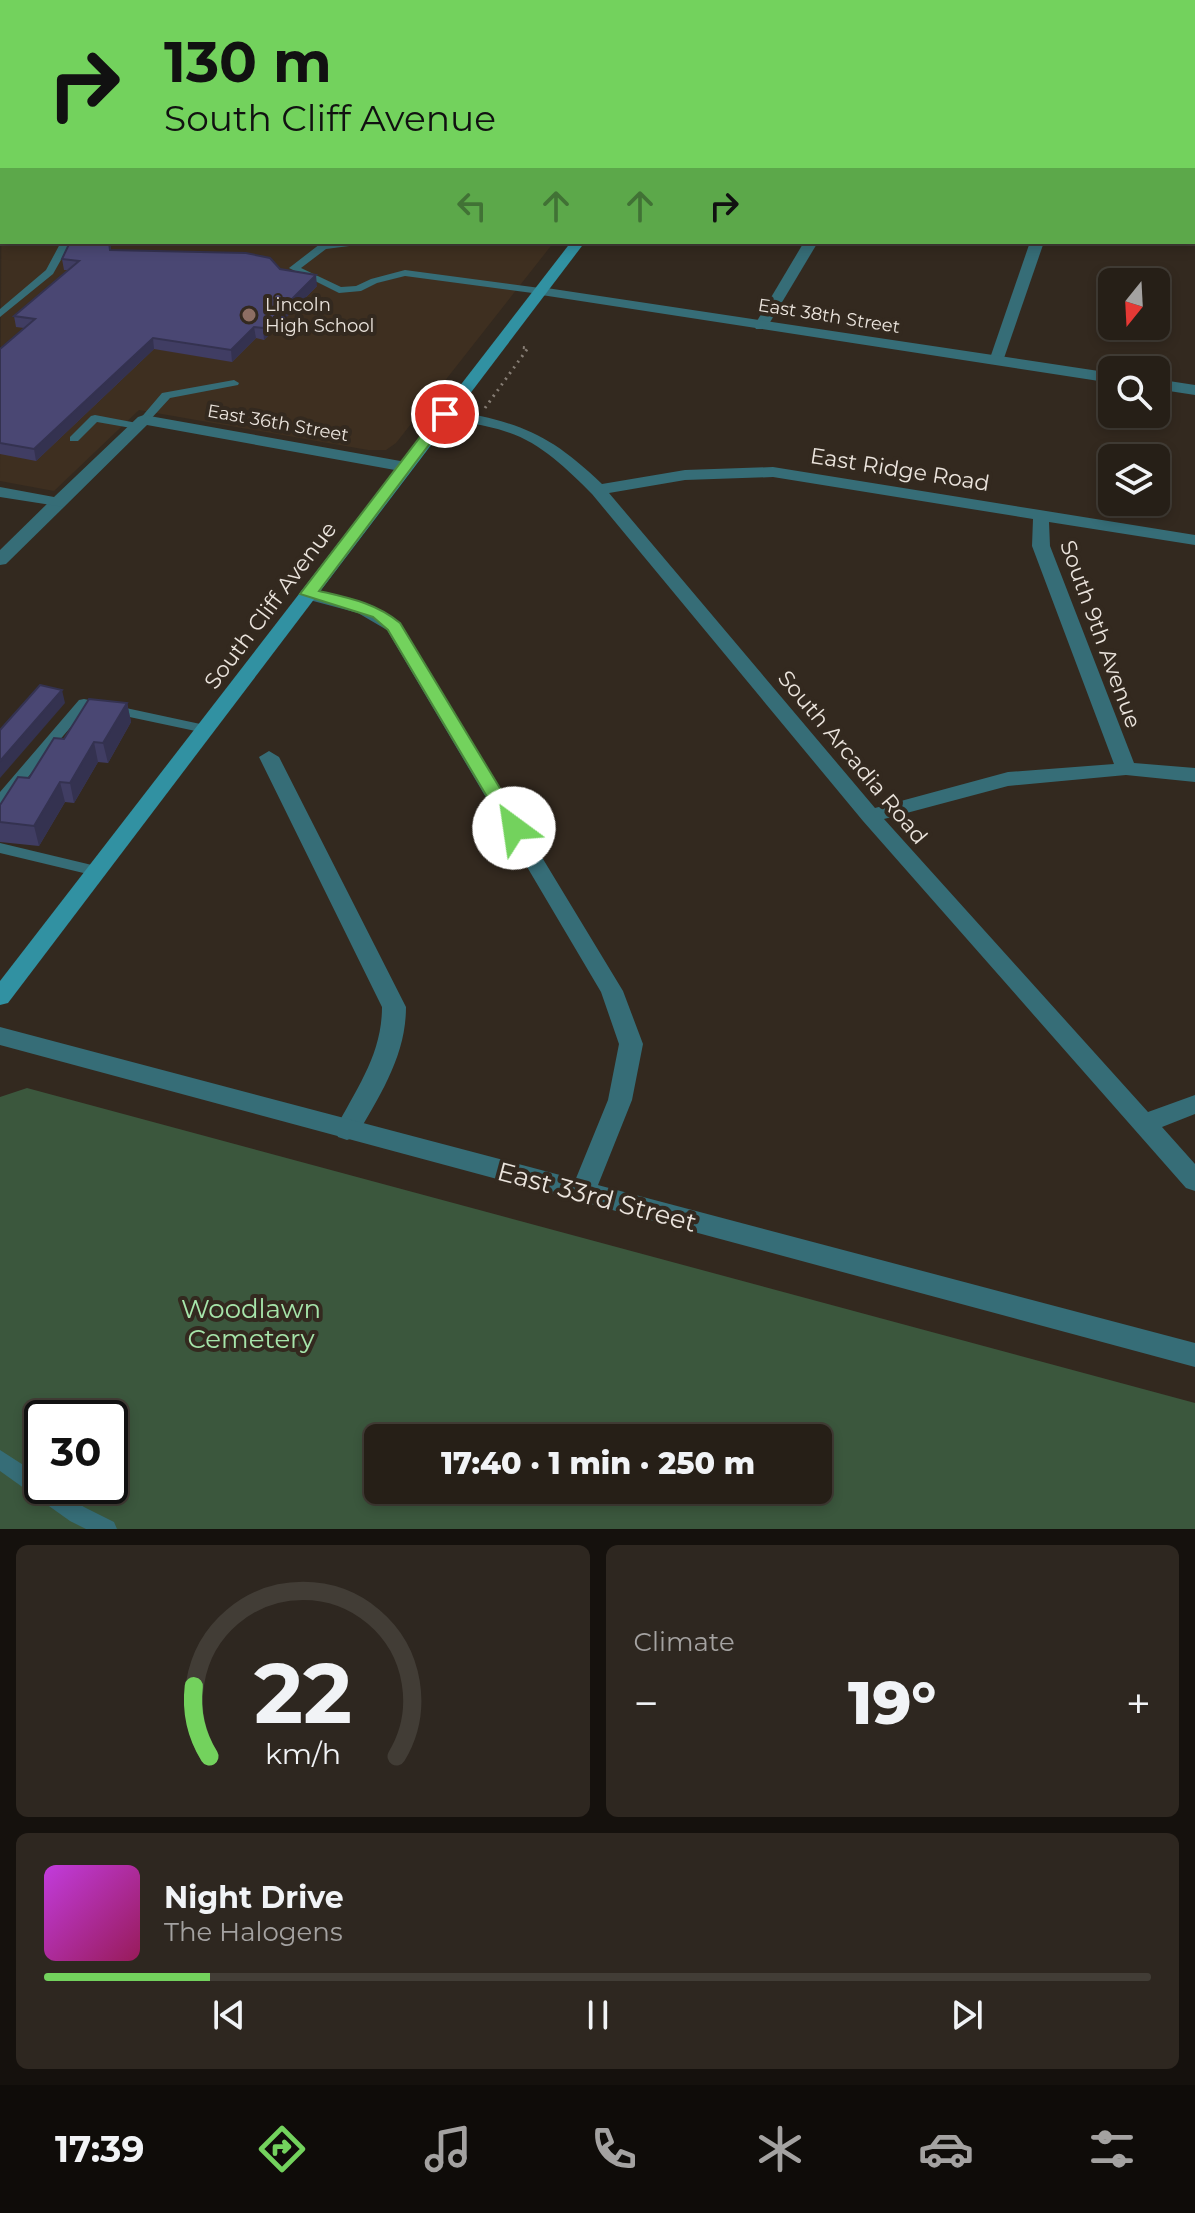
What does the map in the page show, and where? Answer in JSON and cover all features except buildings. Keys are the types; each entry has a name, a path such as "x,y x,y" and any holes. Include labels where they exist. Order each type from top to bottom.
{"main road":[{"name":"South Cliff Avenue","path":"0,997 576,244"}],"street":[{"path":"761,326 810,244"},
{"path":"996,361 1036,244"},
{"name":"East 38th Street","path":"540,291 1098,376"},
{"path":"1170,386 1195,390"},
{"name":"South Arcadia Road","path":"445,414 509,426 541,439 560,452 598,490 870,816 1195,1181"},
{"path":"0,560 140,423"},
{"name":"East 36th Street","path":"140,423 406,467"},
{"name":"East Ridge Road","path":"598,490 685,475 773,472 1195,540"},
{"path":"0,492 58,503"},
{"name":"South 9th Avenue","path":"1041,514 1041,546 1126,769"},
{"path":"308,594 354,603 379,614 394,627 612,991 631,1044 620,1100 583,1193"},
{"path":"269,757 394,1007 396,1031 387,1058 347,1130"},
{"path":"870,816 1008,779 1126,769 1195,775"},
{"name":"East 33rd Street","path":"0,1036 1195,1355"},
{"path":"1143,1124 1195,1104"}],"lane":[{"path":"0,314 50,272 65,244"},
{"path":"340,244 323,246 294,268 339,290 358,289 374,281 405,273 540,291"},
{"path":"74,439 95,418 140,423 166,395 234,383"},
{"path":"0,801 84,703 205,729"},
{"path":"0,848 96,871"},
{"path":"0,1459 77,1514 107,1529"}],"shaded area":[{"name":"Lincoln High School","path":"1,244 552,244 396,443 386,450 368,450 139,410 54,491 0,481"}],"green space":[{"name":"Woodlawn Cemetery","path":"27,1088 1195,1403 1195,1529 0,1529 0,1097"}],"place":[{"name":"Lincoln High School","path":"249,315"}],"route":[{"path":"445,414 308,594 354,603 379,614 394,627 514,828"}]}
